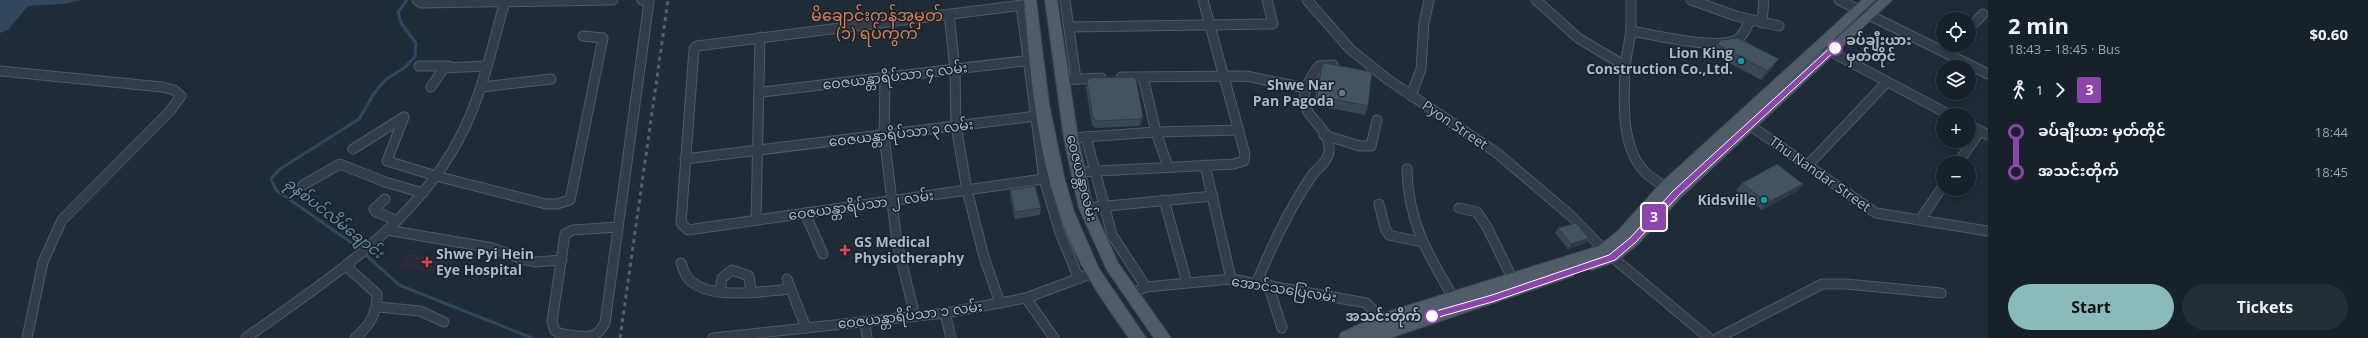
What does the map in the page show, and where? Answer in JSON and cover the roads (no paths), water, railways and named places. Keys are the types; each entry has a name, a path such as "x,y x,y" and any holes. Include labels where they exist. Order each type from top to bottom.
{"main road":[{"name":"ဝေဇယန္တာလမ်း","path":"1051,0 1071,138 1086,204 1112,266 1162,338"},
{"path":"1864,12 1868,0"},
{"path":"1372,338 1388,325 1453,297 1487,294 1608,254 1633,240 1671,190 1864,12 1886,0"},
{"name":"ဝေဇယန္တာလမ်း","path":"1027,3 1040,116 1051,178 1064,204 1093,274 1138,338"},
{"path":"1064,204 1086,204"},
{"path":"1347,338 1388,325 1460,307 1512,280 1571,266"}],"street":[{"path":"417,1 421,3 614,0"},
{"path":"617,227 569,231 565,234 552,322 555,331 560,334 593,336 600,331 605,323 617,227 638,94 645,0"},
{"path":"1065,0 1076,79"},
{"path":"1079,172 1204,165 1244,161 1245,154 1222,75 1203,0"},
{"path":"1069,27 1273,24 1267,0"},
{"name":"Pyon Street","path":"1307,0 1338,38 1387,79 1497,153 1570,216 1608,254 1709,338"},
{"path":"1411,96 1420,70 1423,46 1421,26 1429,0"},
{"path":"1536,0 1546,7 1578,38 1625,66"},
{"path":"1631,0 1631,31 1625,66 1628,140 1640,168 1671,190"},
{"path":"1691,0 1750,20 1779,26"},
{"path":"1762,23 1764,0"},
{"path":"1839,0 1988,74"},
{"path":"246,338 357,259 424,193 436,176 465,127 482,87 486,66 505,1"},
{"path":"685,159 694,49 703,44 1027,3"},
{"path":"949,14 955,69 956,126 967,190 984,258 1000,303"},
{"path":"1976,22 1983,14"},
{"path":"1631,31 1694,41 1728,42 1739,38 1750,20"},
{"path":"352,149 404,117 386,159 390,162 436,176 546,204 557,204 570,200 603,38 583,36"},
{"path":"756,220 757,151 762,92 760,37"},
{"path":"1825,49 1937,108"},
{"name":"ဝေဇယန္တာရိပ်သာ ၄ လမ်း","path":"762,92 1033,60"},
{"path":"1257,282 1281,228 1313,175 1329,153 1329,143 1309,116 1304,103 1305,88 1308,77 1319,66 1325,64 1339,66"},
{"path":"419,66 486,66"},
{"path":"431,87 441,71 450,66"},
{"path":"0,71 162,88 174,90 181,96 170,111 62,220 52,235 35,296 28,338"},
{"path":"1363,73 1387,79"},
{"path":"1062,80 1222,75 1269,80 1305,88"},
{"path":"885,77 884,135 894,202 897,243 915,316"},
{"path":"1143,77 1156,132 1168,167"},
{"path":"482,87 551,79"},
{"path":"1808,165 1887,82"},
{"name":"ဝေဇယန္တာရိပ်သာ ၃ လမ်း","path":"685,159 1040,116"},
{"path":"1324,135 1360,146 1371,146 1378,120"},
{"name":"Thu Nandar Street","path":"1745,122 1876,213 1988,231"},
{"path":"1071,138 1156,132 1238,130"},
{"path":"1964,156 1984,133"},
{"path":"1086,137 1112,235 1146,287"},
{"name":"ဝေဇယန္တာရိပ်သာ ၂ လမ်း","path":"685,159 681,223 688,230 894,202 1051,178"},
{"path":"303,185 334,166 340,164 385,182 424,193"},
{"path":"1204,165 1213,196 1231,279"},
{"path":"1407,169 1406,190 1412,220 1421,242 1453,297"},
{"path":"1051,178 1060,233 1080,279"},
{"path":"1086,204 1105,205 1213,196"},
{"path":"1920,220 1936,196"},
{"path":"385,199 374,209 376,212 396,220"},
{"path":"1164,200 1186,283"},
{"path":"1379,204 1385,228 1389,235 1421,242"},
{"path":"1459,208 1476,212 1487,227 1512,280"},
{"path":"805,213 823,254"},
{"path":"387,230 493,248 521,259 536,262 562,260"},
{"path":"681,263 687,277 697,284 720,292 751,292 791,289"},
{"path":"346,266 377,294 378,307 373,320 355,338"},
{"path":"720,292 722,278 732,270 739,271 749,276 751,292"},
{"name":"ဝေဇယန္တာရိပ်သာ ၁ လမ်း","path":"714,338 770,335 806,328 944,313 1026,298 1093,274"},
{"path":"787,279 806,328"},
{"name":"အောင်သပြေလမ်း","path":"1130,294 1146,287 1186,283 1231,279 1257,282 1366,303 1388,325"},
{"path":"1268,284 1282,328"},
{"path":"1718,338 1822,284 1846,284 1941,293"},
{"path":"1026,298 1054,338"},
{"path":"378,307 420,311 444,322"},
{"path":"944,313 951,338"},
{"path":"866,322 867,338"}],"waterway":[{"name":"ခုနစ်ပင်လိမ်ချောင်း","path":"407,0 398,12 401,23 416,43 415,57 404,68 385,80 373,95 359,119 280,169 271,179 276,190 356,246 399,285 532,338"}],"railway":[{"path":"620,338 668,0"}],"place":[{"name":"ခပ်ချီးယား မှတ်တိုင်","path":"1835,48"},
{"name":"Lion King Construction Co.,Ltd.","path":"1741,61"},
{"name":"Shwe Nar Pan Pagoda","path":"1342,93"},
{"name":"Kidsville","path":"1764,200"},
{"name":"GS Medical Physiotheraphy","path":"845,250"},
{"name":"Shwe Pyi Hein Eye Hospital","path":"427,262"},
{"name":"အသင်းတိုက်","path":"1432,316"}],"district":[{"name":"မိချောင်းကန်အမှတ် (၁) ရပ်ကွက်","path":"877,24"}]}
